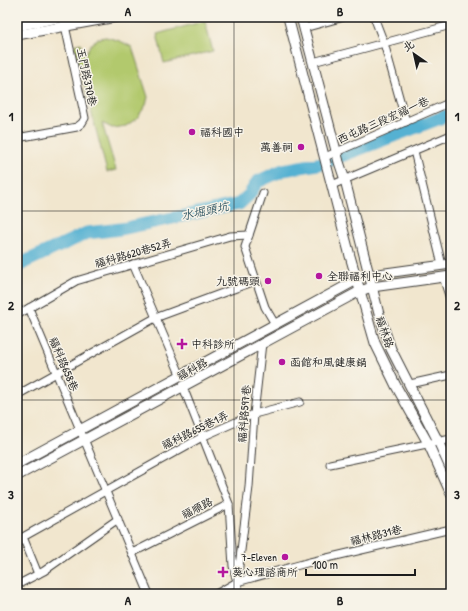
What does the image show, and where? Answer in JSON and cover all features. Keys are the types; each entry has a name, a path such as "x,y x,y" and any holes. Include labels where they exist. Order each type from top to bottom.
{"street":[{"path":"17,26 64,20 116,17"},
{"name":"福林路","path":"288,17 357,280 378,351 428,443 451,494"},
{"name":"福林路","path":"301,17 372,287 391,349 410,384 451,470"},
{"path":"304,28 344,17"},
{"path":"374,17 384,44 406,122"},
{"path":"17,35 64,20"},
{"name":"玉門路370巷","path":"17,138 77,127 85,118 64,20"},
{"path":"313,62 451,25"},
{"name":"西屯路三段宏福一巷","path":"326,162 406,122 451,102"},
{"path":"332,185 451,135"},
{"path":"414,151 446,265"},
{"path":"263,193 245,247 265,307 275,324"},
{"name":"福科路620巷52弄","path":"17,315 76,281 230,236 250,235"},
{"path":"133,264 180,374"},
{"name":"福科路","path":"17,464 180,374 364,276 446,265"},
{"path":"447,277 451,302"},
{"name":"福科路","path":"17,476 360,290 447,277"},
{"path":"17,395 155,318 256,281"},
{"name":"福科路658巷","path":"29,308 149,594"},
{"name":"福科路597巷","path":"237,582 249,487 254,414 262,344"},
{"path":"410,384 451,375"},
{"name":"福順路","path":"132,553 228,504 183,387"},
{"name":"福科路655巷1弄","path":"38,574 23,537 202,437 254,414 300,402"},
{"path":"330,464 451,439"},
{"path":"228,504 233,566 239,594"},
{"path":"17,585 38,574 118,519"},
{"name":"福林路31巷","path":"216,594 237,582 310,562 451,529"}],"green space":[{"path":"205,21 213,51 164,63 157,34"},
{"path":"106,37 120,41 132,47 148,97 146,105 137,118 126,126 112,128 102,123 116,170 107,172 74,45 81,43 85,56 92,43 98,39"}],"waterway":[{"name":"水堀頭坑","path":"17,267 87,233 121,229 239,204 250,194 257,182 283,170 323,163 451,114"}],"place":[{"name":"福科國中","path":"192,132"},
{"name":"萬善祠","path":"301,147"},
{"name":"全聯福利中心","path":"319,276"},
{"name":"九號碼頭","path":"268,281"},
{"name":"中科診所","path":"182,344"},
{"name":"函館和風健康鍋","path":"282,362"},
{"name":"7-Eleven","path":"285,557"},
{"name":"葵心理諮商所","path":"223,572"}]}
